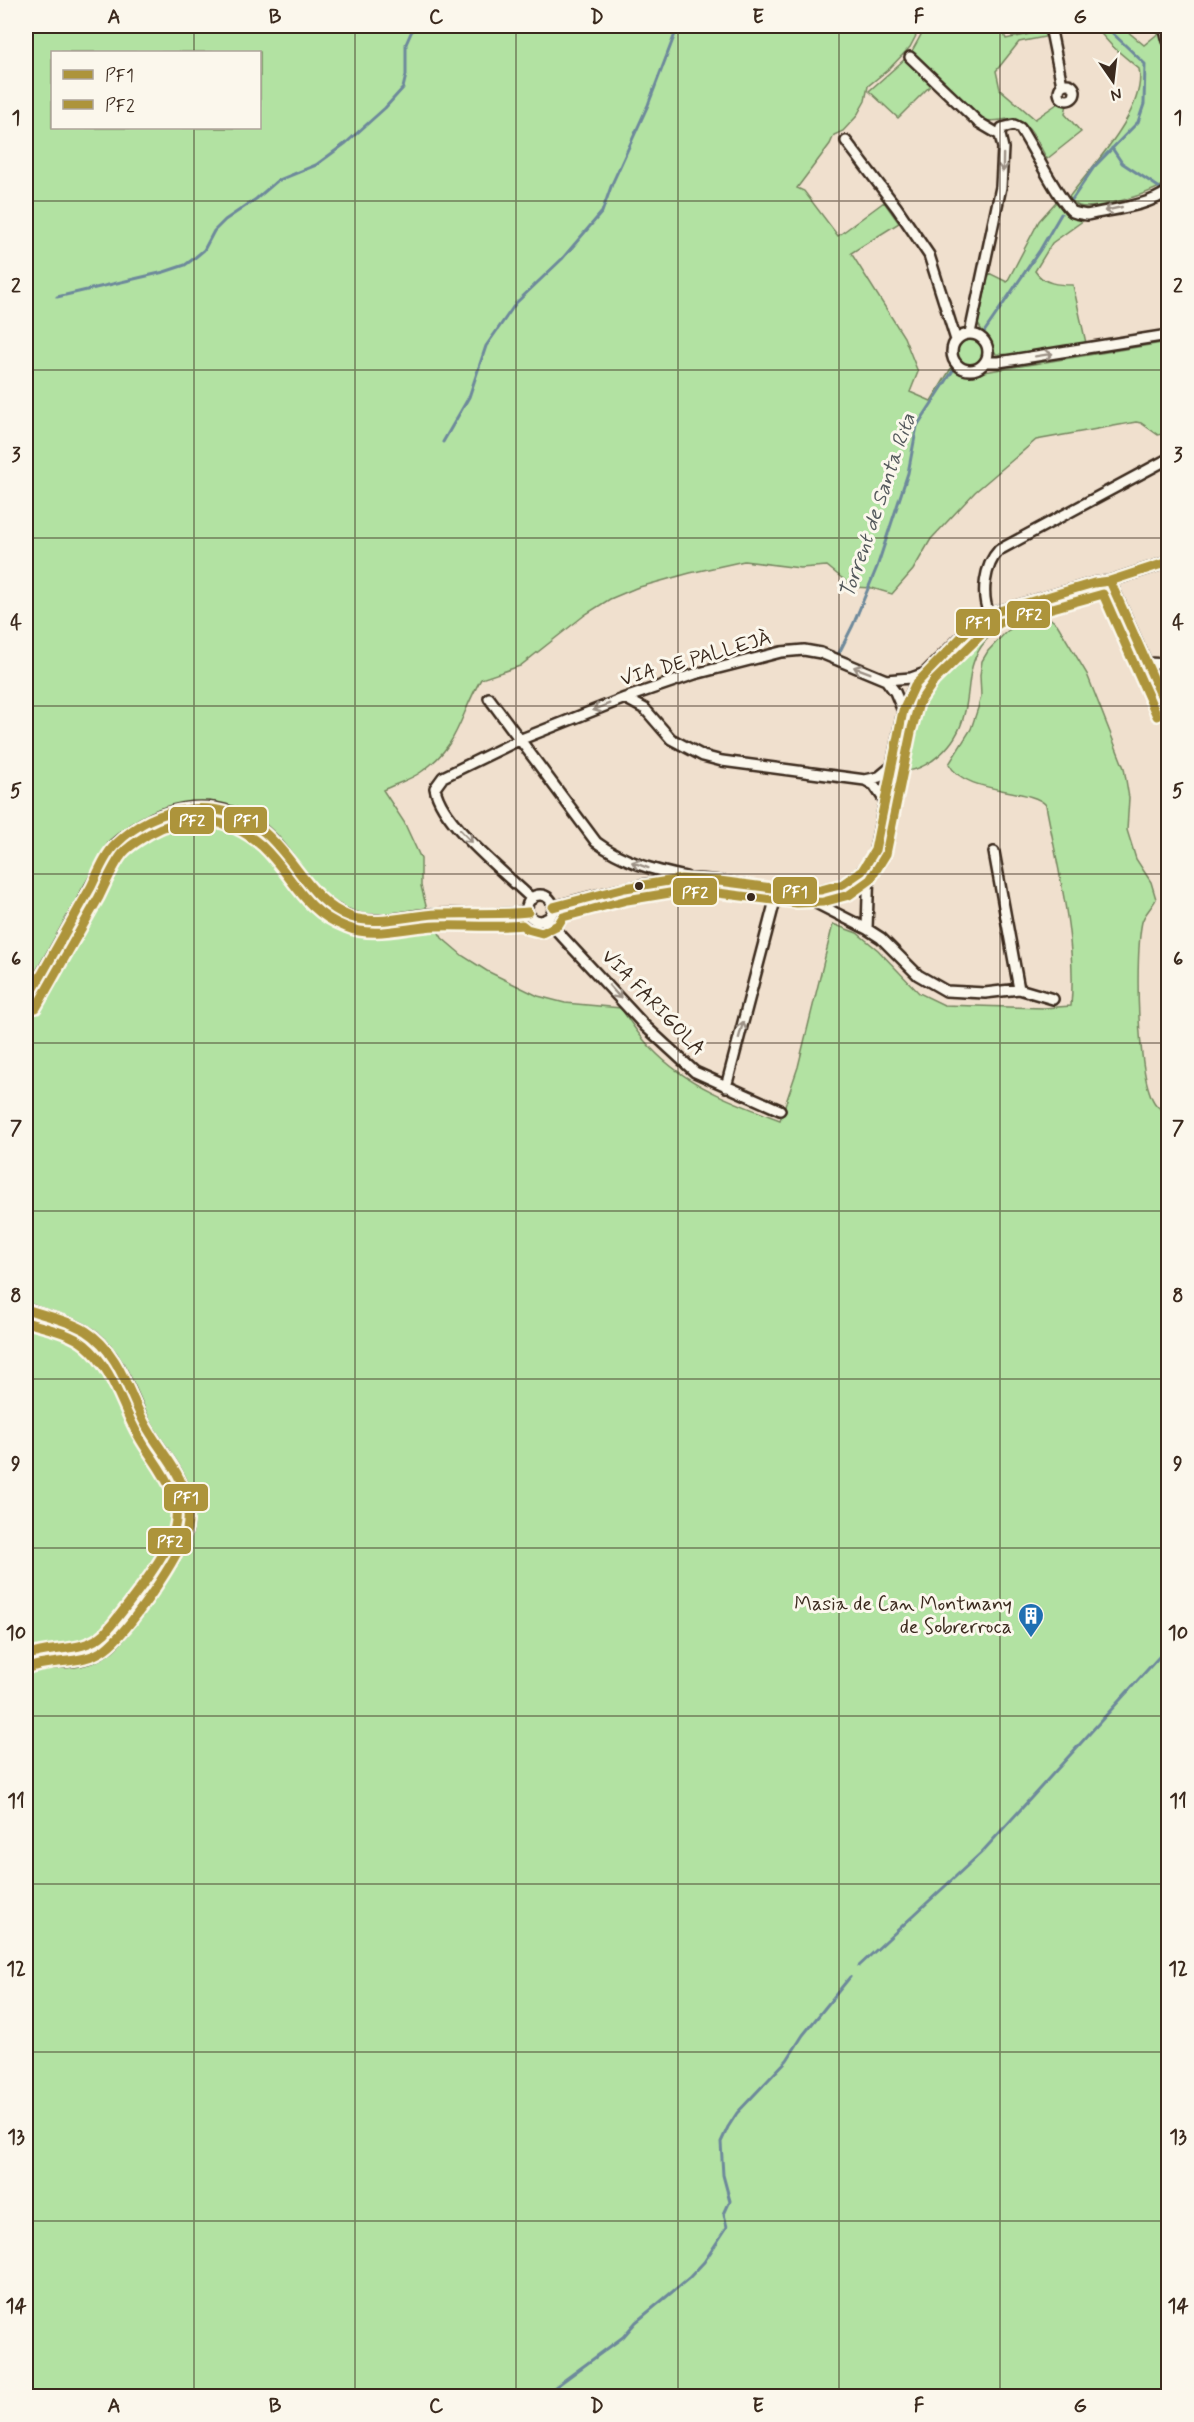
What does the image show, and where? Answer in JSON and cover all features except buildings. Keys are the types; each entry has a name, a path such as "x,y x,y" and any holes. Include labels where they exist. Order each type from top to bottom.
{"street":[{"path":"1050,26 1062,85"},
{"path":"1164,26 1168,41"},
{"path":"910,57 978,122 1000,135"},
{"path":"970,333 1001,187 1003,148 1000,135 1002,128 1014,125 1020,128 1071,211 1087,215 1140,203 1168,191"},
{"path":"846,141 929,255 956,340"},
{"path":"986,362 989,348 981,336 970,333 956,340 952,355 960,367 973,370 986,362 999,362 1168,335"},
{"path":"989,614 984,595 990,564 999,550 1168,459"},
{"path":"867,929 869,864 875,850 903,711 915,685 969,629 989,614 1094,583 1110,581 1168,562"},
{"path":"1110,581 1168,711"},
{"name":"VIA DE PALLEJÀ","path":"531,899 462,833 440,805 435,788 443,777 519,740 625,698 695,674 792,650 821,653 886,680 911,678 925,673"},
{"path":"1148,663 1168,664"},
{"path":"886,680 895,692 903,711"},
{"path":"645,710 654,689"},
{"path":"625,698 645,710 671,739 703,756 742,764 865,780 879,777 891,767"},
{"path":"489,699 596,842 609,852 632,862 655,870 697,879 799,891 821,891 848,884 869,864"},
{"path":"865,780 874,785 885,801"},
{"path":"26,1002 114,845 132,829 152,817 182,808 202,807 237,815 257,826 273,840 309,889 336,910 352,918 372,921 426,914 528,912"},
{"path":"994,852 1019,989"},
{"path":"553,907 645,886 697,879"},
{"path":"726,1087 778,889"},
{"path":"799,891 816,903 881,938 918,975 946,991 985,993 1019,989 1053,999"},
{"path":"543,896 550,900 553,907 546,919 535,920 528,912 531,899 543,896"},
{"name":"VIA FARIGOLA","path":"546,919 645,1026 695,1072 780,1110"},
{"path":"26,1309 93,1335 108,1352 125,1381 149,1432 181,1481 187,1498 187,1530 175,1555 126,1627 105,1649 74,1661 26,1669"}],"green space":[{"path":"26,26 662,26 680,30 683,26 921,26 910,47 868,86 865,101 856,117 843,131 834,135 830,144 797,188 804,191 838,236 884,202 899,223 851,253 904,337 918,372 910,392 931,401 953,365 959,371 972,374 1168,342 1168,433 1158,435 1136,422 1036,440 975,492 931,539 913,570 892,594 872,588 853,587 827,566 800,568 744,561 636,588 610,599 586,614 520,666 481,679 444,751 417,775 383,790 404,822 421,859 421,886 428,914 442,938 463,956 487,971 538,996 565,1003 621,1008 648,1044 665,1062 680,1073 728,1100 780,1120 798,1067 833,924 857,933 878,950 919,993 944,1005 1044,1008 1071,1006 1069,931 1046,805 1027,795 969,781 957,774 949,764 971,729 978,708 981,696 982,661 1005,633 1025,618 1048,617 1057,624 1087,674 1124,768 1129,798 1127,830 1136,859 1151,882 1156,899 1142,922 1138,961 1139,1017 1141,1046 1150,1093 1157,1106 1168,1114 1168,2396 26,2396"},
{"path":"926,26 1001,26 1006,39 1044,31 1045,37 1019,42 996,71 1000,89 1035,119 1060,102 1067,104 1065,114 1081,132 1047,159 1028,127 1022,122 1008,119 984,120 912,51"},
{"path":"1094,26 1121,26 1144,45 1160,32 1168,62 1168,181 1139,195 1086,207 1077,205 1069,197 1116,137 1135,102 1139,85 1139,69 1112,46"},
{"path":"905,59 931,85 898,118 869,91"},
{"path":"1056,202 1067,215 1084,220 1052,243 1035,271 1047,281 1073,285 1086,343 1010,355 996,354 978,324 989,273 1007,282 1039,221"},
{"path":"970,337 981,341 985,352 981,363 970,367 959,363 955,352 959,341"},
{"path":"1029,607 994,632 978,652 970,675 964,715 948,746 921,767 899,772 907,715 912,702 916,705 924,693 921,688 980,626 994,618"}],"waterway":[{"path":"57,297 164,272 185,265 192,260 204,250 214,231 225,220 256,199 277,181 316,165 346,143 385,108 403,88 406,75 406,44 414,26"},
{"path":"443,442 469,397 486,346 516,303 562,259 602,212 612,184 648,105 678,26"},
{"name":"Torrent de Santa Rita","path":"1069,204 1094,167 1138,122 1144,104 1145,64 1105,26"},
{"path":"1112,148 1122,163 1163,190"},
{"name":"Torrent de Santa Rita","path":"982,335 1040,250 1061,214"},
{"name":"Torrent de Santa Rita","path":"837,657 877,567 908,473 917,426 954,369"},
{"path":"859,1966 982,1852 1168,1647"},
{"path":"543,2396 623,2337 636,2322 689,2278 704,2262 727,2227 724,2214 730,2201 723,2175 721,2142 728,2127 737,2113 787,2060 803,2035 850,1977"}],"transit line":[{"name":"PF1","path":"553,907 625,888 681,879 719,881 796,891 821,890 843,884 862,871 875,850 903,711 915,685 969,629 989,614 1094,583 1110,581 1168,562"},
{"name":"PF1","path":"1110,581 1168,711"},
{"name":"PF2","path":"36,1008 123,853 149,834 178,823 193,820 208,821 236,829 249,836 273,857 308,902 331,920 346,927 379,932 436,926 522,925 527,929 542,933 558,925 563,917 627,900 682,891 797,903 823,902 849,895 870,880 886,854 919,703 934,681 984,632 1002,622 1103,594 1157,716"},
{"name":"PF1","path":"26,1002 112,848 132,830 150,820 188,809 208,809 246,820 275,843 314,891 337,910 351,917 383,920 437,914 528,912"},
{"name":"PF1","path":"26,1309 79,1327 97,1339 106,1349 121,1372 149,1432 179,1477 188,1509 187,1529 164,1575 115,1640 105,1649 86,1658 26,1669"},
{"name":"PF2","path":"26,1322 72,1337 95,1354 116,1387 138,1435 168,1483 176,1507 175,1526 165,1551 105,1633 96,1640 77,1647 26,1656"}],"place":[{"name":"Masia de Can Montmany de Sobrerroca","path":"1031,1639"}]}
